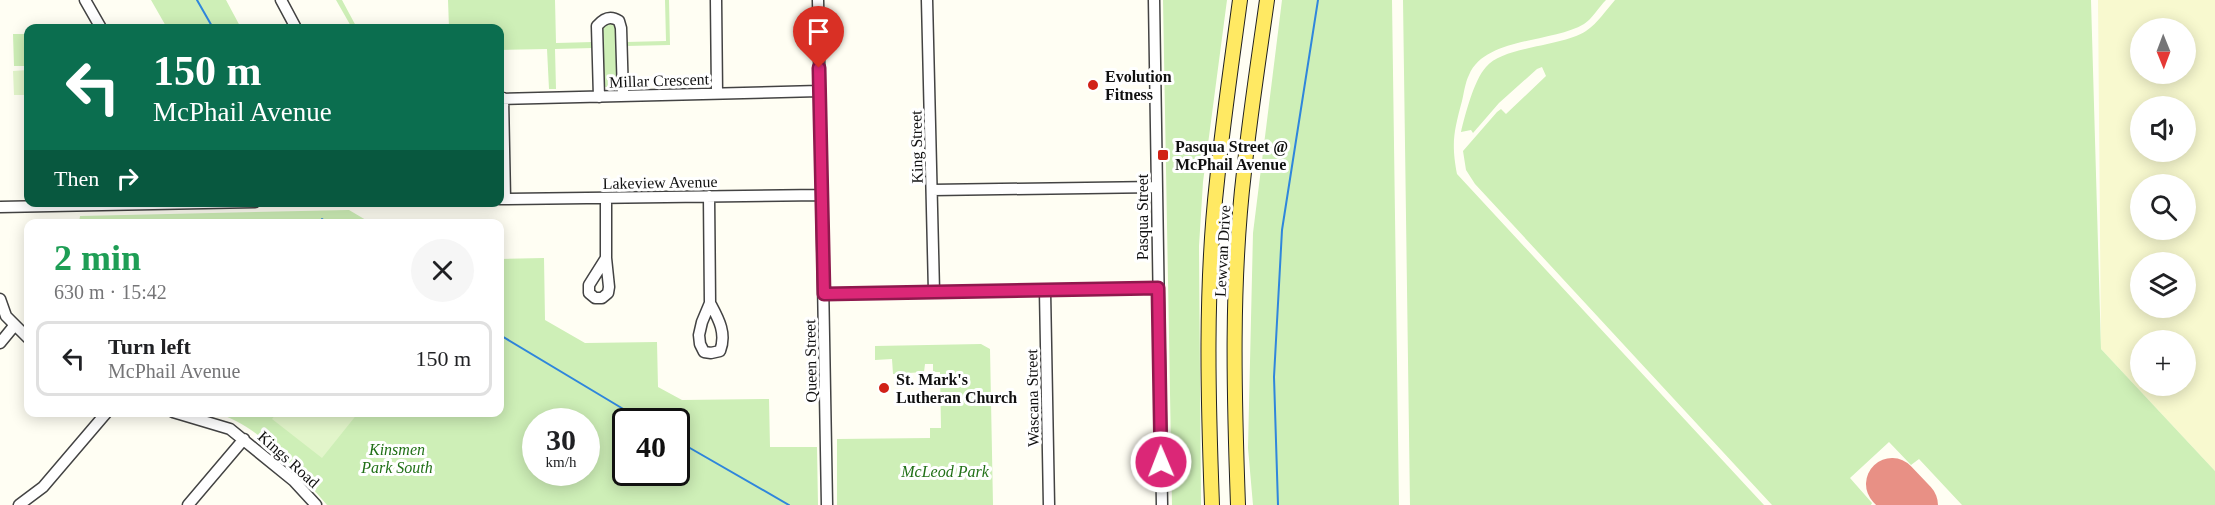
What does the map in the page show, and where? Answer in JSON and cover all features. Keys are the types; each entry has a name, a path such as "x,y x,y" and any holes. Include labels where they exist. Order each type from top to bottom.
{"main road":[{"name":"Lewvan Drive","path":"1212,505 1209,427 1210,287 1216,183 1240,0"},
{"name":"Lewvan Drive","path":"1238,505 1235,427 1236,284 1244,173 1267,0"}],"street":[{"path":"85,0 99,24"},
{"path":"281,0 294,24"},
{"path":"716,0 717,93"},
{"name":"Queen Street","path":"818,0 827,505"},
{"name":"King Street","path":"927,0 934,292"},
{"name":"Pasqua Street","path":"1154,0 1162,505"},
{"path":"599,97 597,26 607,18 619,21 621,28 623,96"},
{"name":"Millar Crescent","path":"504,98 819,91"},
{"path":"932,190 1157,187"},
{"name":"Lakeview Avenue","path":"504,199 821,195"},
{"path":"709,196 710,303"},
{"path":"606,198 606,258"},
{"path":"0,207 24,206"},
{"path":"824,294 1158,288"},
{"name":"Wascana Street","path":"1045,291 1048,505"},
{"path":"0,299 6,316 24,335"},
{"path":"0,343 14,326"},
{"path":"19,505 43,487 103,417"},
{"name":"Kings Road","path":"190,417 230,429 294,481 316,505"},
{"path":"188,505 244,440"}],"green space":[{"path":"151,0 226,0 239,24 165,24"},
{"path":"336,0 342,0 355,24 350,24"},
{"path":"448,0 555,0 556,43 593,42 593,48 555,49 556,89 549,89 547,49 504,50 504,24 449,24"},
{"path":"665,0 669,0 670,45 626,46 626,42 666,41"},
{"path":"1163,0 1227,0 1203,182 1199,246 1201,505 1172,505"},
{"path":"1282,0 1392,0 1399,505 1253,505 1248,448 1253,233"},
{"path":"1403,0 1606,0 1584,24 1555,35 1504,47 1477,63 1466,81 1455,129 1454,154 1457,174 1764,505 1410,505"},
{"path":"1615,0 2091,0 2101,349 2130,380 2130,396 2145,396 2215,471 2215,505 1962,505 1919,459 1911,465 1889,442 1850,478 1872,503 1871,505 1772,505 1475,184 1466,170 1463,151 1497,112 1501,109 1506,114 1546,76 1542,67 1537,69 1499,103 1473,133 1471,130 1461,132 1474,89 1486,67 1505,55 1575,36 1586,31"},
{"path":"2098,0 2215,0 2215,471 2145,396 2196,396 2196,330 2130,330 2130,380 2101,349"},
{"path":"609,22 616,27 617,87 604,87 603,26"},
{"path":"13,34 24,34 24,66 14,66"},
{"path":"24,70 24,95 14,95 13,71"},
{"path":"349,210 364,219 80,219 80,216"},
{"name":"Kinsmen Park South","path":"544,258 545,320 585,343 657,342 658,387 682,400 769,399 770,447 817,447 818,505 327,505 277,451 247,427 226,417 504,417 504,259"},
{"name":"McLeod Park","path":"981,344 990,349 993,505 837,505 837,439 930,438 930,428 941,428 940,372 933,372 933,364 925,364 924,372 893,374 892,359 875,360 875,346"},
{"path":"274,417 355,417 322,458 272,419"}],"waterway":[{"path":"197,0 211,24"},
{"path":"1278,505 1274,377 1282,230 1318,0"},
{"path":"504,337 622,408"},
{"path":"690,448 789,505"}],"runway":[{"path":"1892,484 1912,505"}],"place":[{"name":"Evolution Fitness","path":"1093,85"},
{"name":"Pasqua Street @ McPhail Avenue","path":"1163,155"},
{"name":"St. Mark's Lutheran Church","path":"884,388"}],"route":[{"path":"819,68 824,294 1158,288 1161,462"}]}
